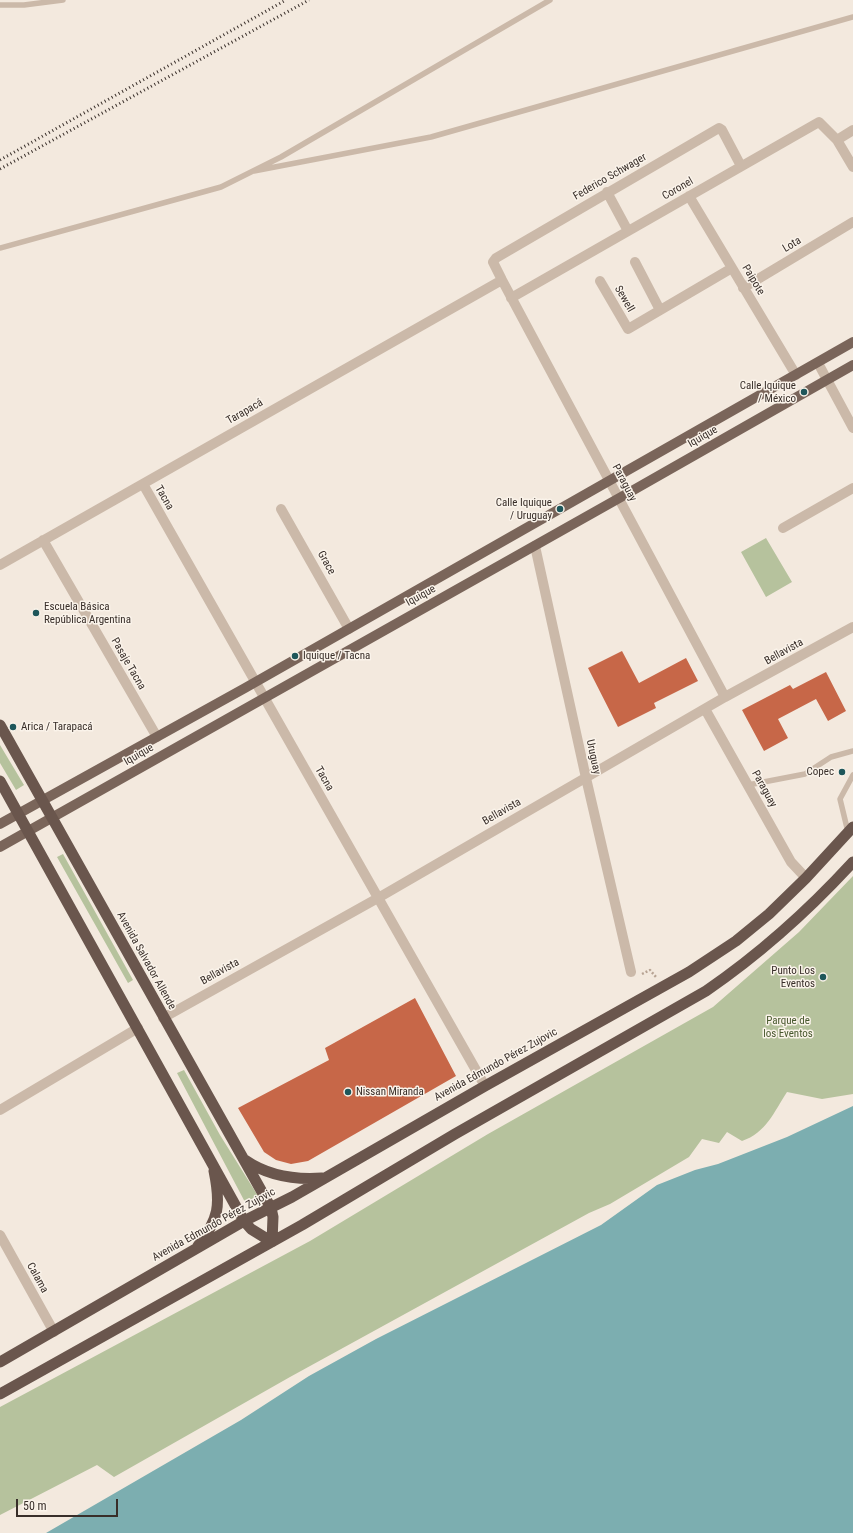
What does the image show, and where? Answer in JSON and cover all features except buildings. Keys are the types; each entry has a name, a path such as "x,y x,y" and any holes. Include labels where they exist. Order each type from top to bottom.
{"highway":[{"name":"Avenida Salvador Allende","path":"0,725 270,1208"},
{"path":"0,781 209,1155 244,1221 251,1229 272,1242"},
{"name":"Avenida Edmundo Pérez Zujovic","path":"0,1362 244,1221 324,1178 707,961 736,941 769,914 806,878 851,830"},
{"path":"0,1394 272,1242 455,1134 706,991 732,974 771,943 812,905 853,862"},
{"path":"194,1250 209,1231 215,1220 218,1206 215,1178 209,1155"},
{"path":"244,1160 259,1168 278,1175 304,1179 324,1178"},
{"path":"270,1208 273,1217 272,1242"}],"main road":[{"name":"Iquique","path":"0,824 349,629 853,342"},
{"name":"Iquique","path":"0,847 853,365"}],"street":[{"name":"Coronel","path":"511,298 819,122 837,140"},
{"name":"Federico Schwager","path":"502,280 493,264 496,258 719,128 722,130 742,166"},
{"path":"853,130 837,140 853,168"},
{"path":"607,192 628,231"},
{"name":"Paipote","path":"689,196 796,375"},
{"name":"Lota","path":"743,288 853,222"},
{"path":"635,262 660,310 732,268"},
{"name":"Paraguay","path":"502,280 725,697"},
{"name":"Tarapacá","path":"0,565 502,280"},
{"name":"Sewell","path":"600,281 628,329 660,310"},
{"path":"818,362 853,428"},
{"name":"Tacna","path":"143,484 485,1086"},
{"path":"783,528 853,488"},
{"name":"Grace","path":"281,509 349,629"},
{"name":"Pasaje Tacna","path":"44,540 157,737"},
{"name":"Uruguay","path":"534,546 631,972"},
{"name":"Bellavista","path":"163,1018 378,898 725,697 853,627"},
{"name":"Paraguay","path":"705,709 791,862 806,878"},
{"path":"0,1110 138,1028"},
{"name":"Calama","path":"0,1235 54,1332"}],"lane":[{"path":"0,5 24,5 63,0"},
{"path":"0,248 221,187 281,157 550,0"},
{"path":"254,171 431,137 853,17"},
{"path":"748,785 805,774 831,757 853,751"},
{"path":"851,830 840,799 853,775"}],"path":[{"path":"631,972 635,978 650,970 653,972 661,988"}],"green space":[{"path":"766,538 792,582 766,597 741,552"},
{"path":"0,745 24,785 16,790 0,763"},
{"path":"63,854 133,980 128,983 57,857"},
{"name":"Parque de los Eventos","path":"853,876 853,1094 822,1099 787,1092 769,1121 757,1133 750,1137 742,1141 727,1132 719,1143 702,1139 689,1157 610,1204 589,1213 290,1377 114,1477 97,1465 0,1515 0,1407 310,1241 488,1134 713,1007 799,932"},
{"path":"184,1070 220,1135 258,1196 246,1204 177,1073"}],"water":[{"path":"853,1106 853,1533 46,1533 241,1420 309,1376 376,1339 601,1225 657,1185 695,1170 718,1164 787,1137"}],"railway":[{"path":"0,160 286,0"},
{"path":"0,169 309,0"}],"place":[{"name":"Calle Iquique / México","path":"804,392"},
{"name":"Calle Iquique / Uruguay","path":"560,509"},
{"name":"Escuela Básica República Argentina","path":"36,613"},
{"name":"Iquique / Tacna","path":"295,656"},
{"name":"Arica / Tarapacá","path":"13,727"},
{"name":"Copec","path":"842,772"},
{"name":"Punto Los Eventos","path":"823,977"},
{"name":"Nissan Miranda","path":"348,1092"}]}
